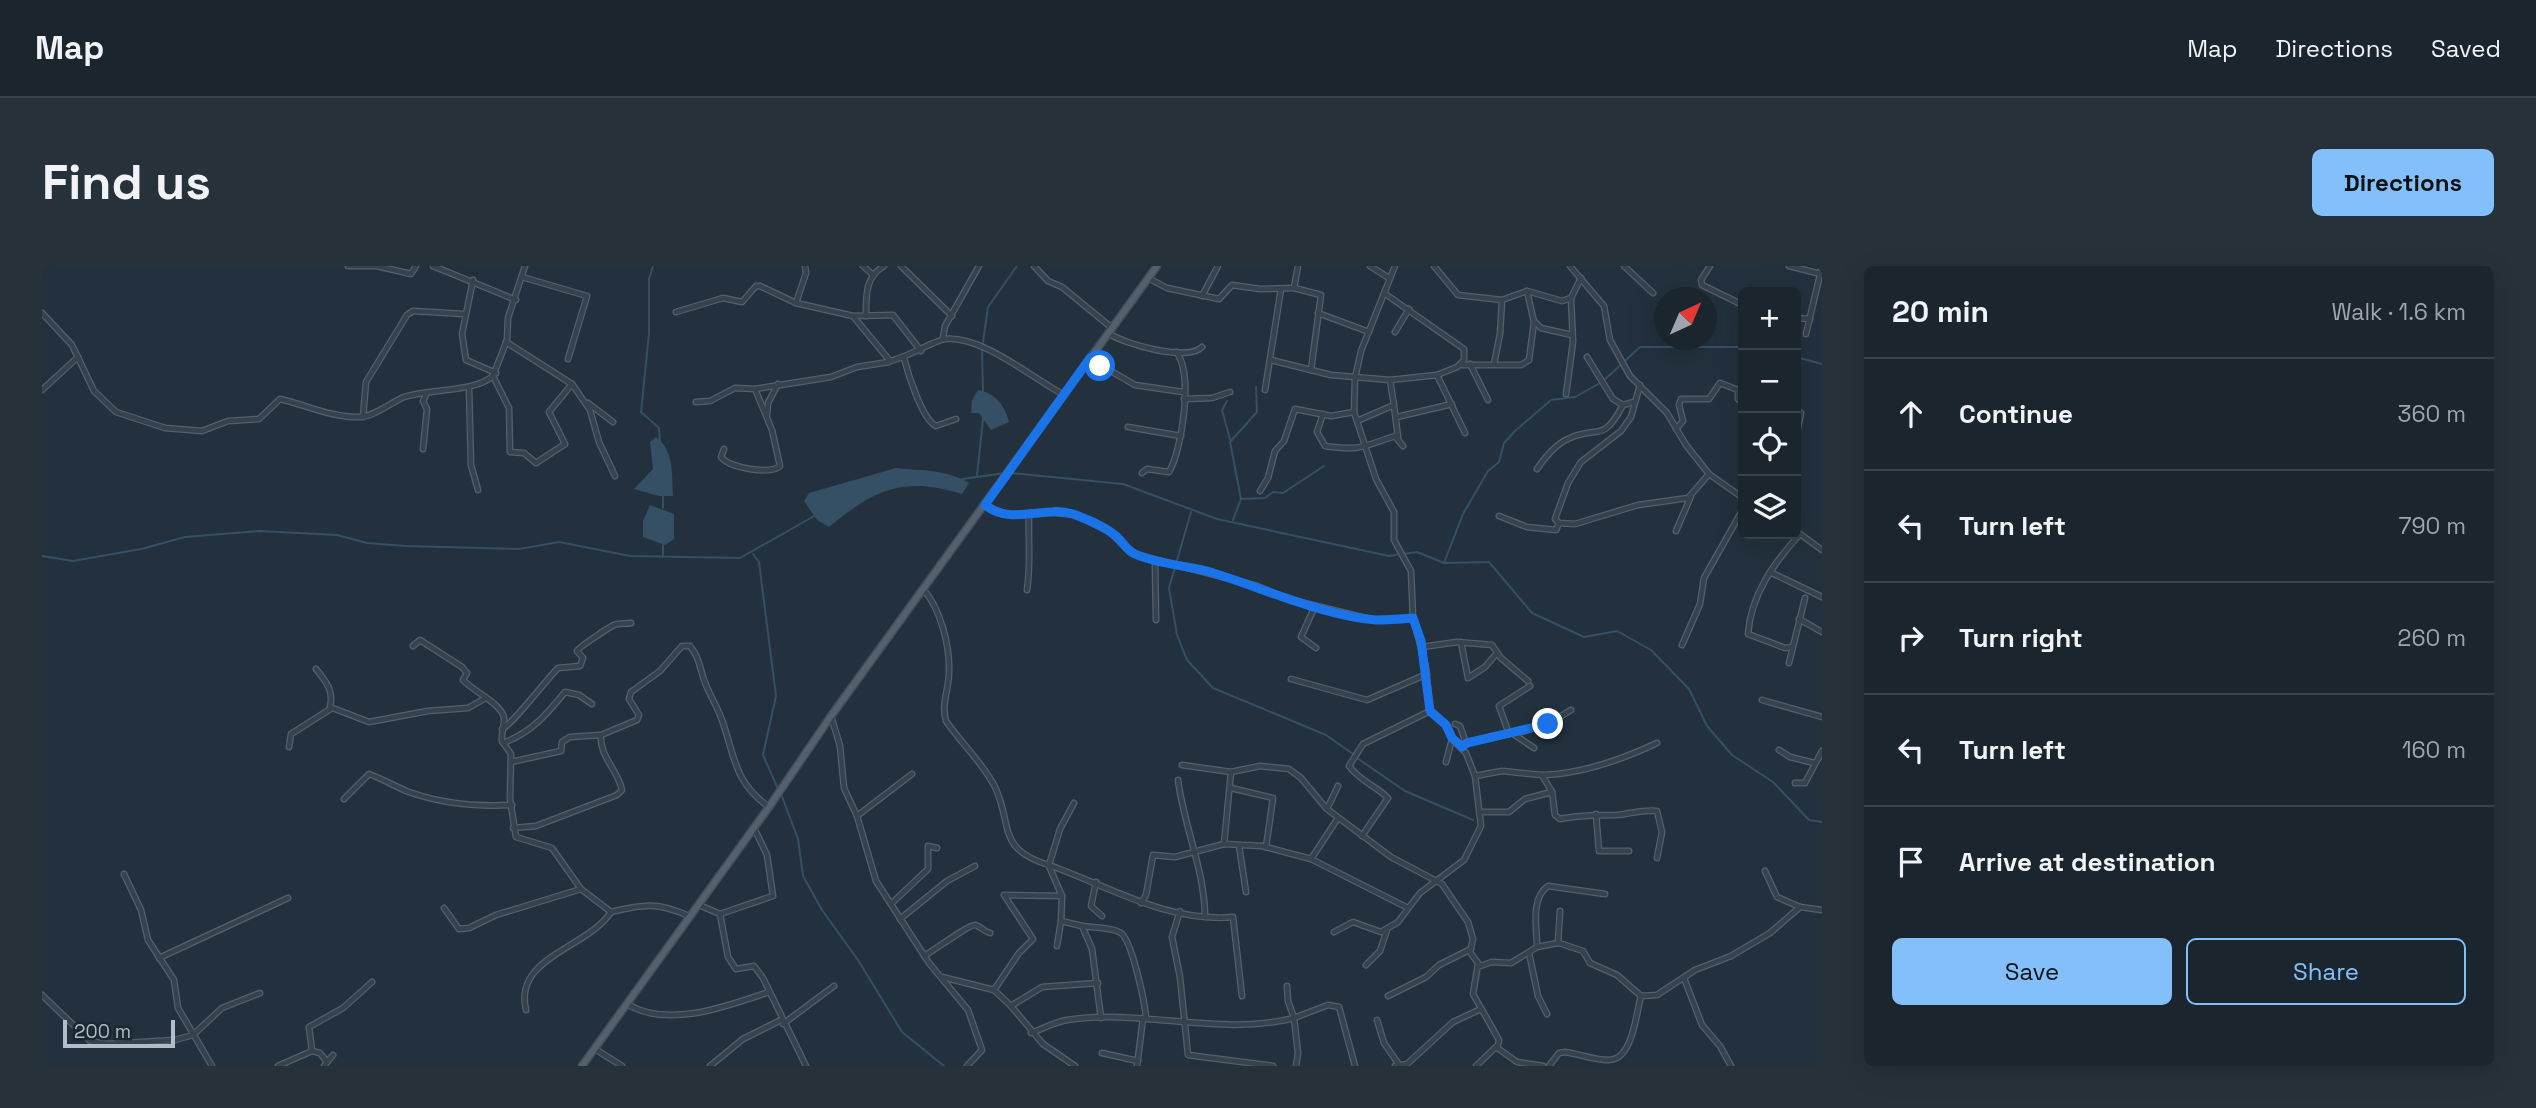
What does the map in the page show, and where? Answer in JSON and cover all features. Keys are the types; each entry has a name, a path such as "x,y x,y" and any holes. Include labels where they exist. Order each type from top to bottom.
{"main road":[{"path":"582,1066 922,589 1157,266"}],"street":[{"path":"348,266 394,268 411,274 416,266"},
{"path":"433,266 473,280 516,300"},
{"path":"525,266 516,300 508,317 506,342 495,374 509,408 510,452 524,453 536,463 565,444 549,412 572,384"},
{"path":"796,303 806,273 804,266"},
{"path":"863,266 872,274"},
{"path":"866,316 866,292 872,274 884,266"},
{"path":"901,266 952,316"},
{"path":"696,402 710,401 735,388 755,389 831,377 857,367 904,358 921,351 943,338 979,266"},
{"path":"1034,266 1048,281 1062,287 1063,292 1073,296 1128,344 1176,352 1193,352 1202,346"},
{"path":"1202,296 1218,266"},
{"path":"1294,288 1298,266"},
{"path":"1370,266 1389,278"},
{"path":"1395,266 1369,332 1355,378 1354,412 1376,479 1394,512 1394,540 1410,571 1413,618 1427,674 1430,711 1446,725 1452,738 1464,745 1548,724 1571,710"},
{"path":"1434,266 1458,295 1502,300 1527,291 1562,301 1571,298"},
{"path":"1570,266 1577,268 1581,278 1604,306 1610,340 1621,364 1676,429 1709,474 1738,494"},
{"path":"1624,266 1653,293"},
{"path":"1710,266 1701,281 1702,285 1738,302"},
{"path":"1789,266 1822,271 1806,334"},
{"path":"522,277 587,296 568,359"},
{"path":"1148,278 1167,288 1223,298 1236,285 1294,288 1320,293 1311,370"},
{"path":"1566,394 1572,335 1571,298 1581,278"},
{"path":"473,280 462,334 466,360 495,374"},
{"path":"676,313 723,298 742,302 756,286 796,303 853,316 896,317 921,351"},
{"path":"1265,390 1281,289"},
{"path":"1271,360 1355,378 1390,380 1437,375 1469,363 1521,365 1529,360 1534,321 1527,291"},
{"path":"1384,293 1464,349 1467,357 1457,367"},
{"path":"1494,364 1500,334 1502,300"},
{"path":"1395,332 1409,309"},
{"path":"363,417 366,382 407,315 413,311 464,314"},
{"path":"42,313 78,357 94,391 116,412 165,428 202,431 228,421 259,419 280,399 342,416 363,417 403,398 469,387 495,374"},
{"path":"1318,313 1369,332"},
{"path":"853,316 890,361"},
{"path":"1801,317 1810,318"},
{"path":"1534,321 1541,328 1572,335"},
{"path":"943,338 996,353 1064,395"},
{"path":"506,342 572,384 585,401 615,476"},
{"path":"1142,473 1147,469 1170,471 1181,436 1184,396 1182,362 1176,352"},
{"path":"42,390 78,357"},
{"path":"1587,357 1613,399 1623,405"},
{"path":"904,358 922,410 931,424 936,426 956,419"},
{"path":"1090,358 1135,385 1184,396 1212,398 1230,392"},
{"path":"1469,363 1488,400"},
{"path":"1437,375 1465,433"},
{"path":"1390,380 1398,437 1403,446"},
{"path":"1676,429 1684,421 1679,405 1681,399 1709,398 1720,383 1738,390"},
{"path":"768,417 768,403 778,384"},
{"path":"1640,385 1630,417 1621,431 1581,462 1568,483 1555,519 1559,523 1575,524 1638,505 1682,500 1691,495"},
{"path":"469,387 471,465 478,490"},
{"path":"724,449 721,457 726,463 770,472 779,468 781,462 768,417 755,389"},
{"path":"423,449 427,409 423,401 427,392"},
{"path":"585,401 613,422"},
{"path":"1537,469 1552,451 1570,437 1594,434 1611,426 1623,405 1635,401"},
{"path":"1397,417 1451,404"},
{"path":"1357,421 1394,405"},
{"path":"1260,491 1268,478 1275,451 1284,441 1295,409 1338,416 1354,412"},
{"path":"1323,414 1317,432 1320,443 1340,450 1364,448 1398,437"},
{"path":"1128,426 1181,436"},
{"path":"1676,531 1691,495 1709,474"},
{"path":"985,505 993,511 1007,515 1066,512 1110,532 1131,553 1155,561 1211,572 1315,606 1374,620 1413,618"},
{"path":"1027,590 1031,564 1028,544 1029,514"},
{"path":"1499,516 1547,531 1556,530 1559,523"},
{"path":"1682,645 1700,604 1704,578 1738,518"},
{"path":"1801,535 1822,550"},
{"path":"1792,647 1785,648 1748,634 1763,579 1772,573 1794,539"},
{"path":"1155,561 1156,620"},
{"path":"1772,573 1822,597"},
{"path":"922,589 933,604 948,648 950,671 944,693 946,721 995,788 1006,830 1020,853 1096,882 1141,903 1180,912 1233,918 1242,996"},
{"path":"1789,663 1805,598"},
{"path":"1315,606 1301,636 1316,649"},
{"path":"1800,619 1822,632"},
{"path":"502,729 509,726 519,710 558,668 580,666 583,658 577,651 580,645 598,638 614,625 631,623"},
{"path":"413,646 420,640 462,667 467,673 463,680 484,699 496,703 504,719 503,743 511,754 513,828 516,837 552,848 581,889 611,912"},
{"path":"1422,648 1461,642 1492,645 1529,683 1499,706 1498,711 1512,734 1534,748"},
{"path":"1461,642 1468,678 1475,675 1497,653"},
{"path":"511,762 541,753 556,753 561,751 565,738 601,735 637,720 639,715 629,699 631,691 660,671 682,646 690,646 698,657 703,679 723,721 734,767 755,797 769,807"},
{"path":"316,669 330,687 332,708"},
{"path":"1291,678 1367,700 1427,674"},
{"path":"503,743 546,717 565,692 579,695 592,704"},
{"path":"332,708 369,722 428,711 468,708 484,699"},
{"path":"1762,700 1822,717"},
{"path":"289,747 291,734 332,708"},
{"path":"1362,836 1388,798 1349,766 1363,744 1430,711"},
{"path":"831,716 840,746 844,788 857,816 876,881 924,956 968,1010 982,1051 967,1066"},
{"path":"1334,932 1353,922 1381,932 1387,929 1398,922 1420,893 1438,882 1469,855 1481,826 1481,812 1475,776 1460,726 1455,724"},
{"path":"513,828 536,826 617,795 622,790 619,775 605,757 601,735"},
{"path":"1446,762 1452,738"},
{"path":"1475,776 1502,771 1560,774 1610,764 1657,743"},
{"path":"1779,750 1790,758 1815,763"},
{"path":"1795,783 1803,785 1822,751"},
{"path":"1182,765 1231,772 1260,766 1289,769 1301,778 1338,818 1391,857 1438,882 1468,922 1473,939 1471,949 1478,964 1472,987 1481,1009 1498,1035 1496,1046 1476,1066"},
{"path":"1224,844 1231,772"},
{"path":"344,799 369,774 407,791 445,802 469,806 512,805"},
{"path":"857,816 912,774"},
{"path":"1542,775 1552,792 1555,815 1560,819 1596,814 1618,815 1643,809 1657,811 1662,832 1657,858"},
{"path":"1178,780 1182,813 1197,851 1205,884 1205,915"},
{"path":"1326,808 1338,786"},
{"path":"1231,788 1273,798 1266,847"},
{"path":"1481,812 1509,812 1533,795 1552,792"},
{"path":"1056,946 1062,896 1049,865 1060,829 1074,803"},
{"path":"1596,814 1599,851 1629,851"},
{"path":"1311,859 1338,818"},
{"path":"698,904 720,914 773,896 767,855 754,828"},
{"path":"1141,903 1146,895 1153,855 1175,857 1224,844 1266,847 1311,859 1408,908"},
{"path":"891,904 928,869 928,846 937,848"},
{"path":"1239,846 1246,892"},
{"path":"900,919 947,881 975,866"},
{"path":"1765,871 1773,894 1800,907 1822,910"},
{"path":"124,874 141,910 148,940 170,971 178,1008 212,1066"},
{"path":"1096,882 1091,906 1102,916"},
{"path":"1537,947 1537,905 1544,889 1548,886 1605,894"},
{"path":"444,908 452,923 459,929 469,928 496,915 581,889"},
{"path":"993,990 1033,939 1004,895 1062,896"},
{"path":"159,958 288,898"},
{"path":"526,1010 522,995 529,976 561,950 574,944 611,912 643,905 665,905 689,916"},
{"path":"1478,964 1511,963 1537,947 1558,943 1583,951 1590,962 1616,975 1641,996 1657,995 1695,970 1731,956 1770,933 1800,907"},
{"path":"1558,943 1560,911"},
{"path":"1180,912 1172,937 1188,1055 1273,1066"},
{"path":"720,914 727,957 736,969 754,966 806,1066"},
{"path":"1061,921 1117,931 1124,936 1141,984 1144,1018 1138,1064 1102,1053"},
{"path":"924,956 970,926 975,925 990,933"},
{"path":"1082,926 1092,949 1101,1018"},
{"path":"1366,965 1380,951 1387,929"},
{"path":"1388,996 1426,977 1449,959 1471,949"},
{"path":"1529,953 1538,996 1547,1014"},
{"path":"941,977 993,990 1011,1006 1031,1033 1075,1066"},
{"path":"1684,978 1702,1025 1720,1046 1731,1066"},
{"path":"312,1051 309,1027 344,1008 372,982"},
{"path":"1011,1006 1042,987 1098,983"},
{"path":"710,1066 744,1040 782,1022 834,986"},
{"path":"1287,986 1298,1053 1296,1066 1291,1066"},
{"path":"627,1003 665,1015 726,1007 769,992"},
{"path":"42,995 93,1043 175,1040 193,1035 222,1008 260,993"},
{"path":"1549,1066 1559,1053 1565,1052 1610,1061 1621,1056 1628,1047 1641,996"},
{"path":"1031,1033 1065,1020 1101,1018 1274,1023 1328,1005 1338,1006 1355,1066"},
{"path":"1377,1020 1384,1043 1398,1066 1411,1060 1453,1022 1481,1009"},
{"path":"1496,1046 1517,1062 1543,1066"},
{"path":"594,1048 622,1066"},
{"path":"278,1066 312,1051 320,1053 326,1064 333,1055"}],"water":[{"path":"978,390 998,401 1009,422 991,430 979,413 971,413 972,400"},
{"path":"656,437 662,442 669,456 673,496 659,496 634,489 653,469 650,442"},
{"path":"896,468 943,473 969,483 962,494 923,486 891,490 861,503 829,527 817,520 804,501 809,493"},
{"path":"650,505 674,514 674,539 665,545 643,537 643,521"}],"waterway":[{"path":"653,266 649,279 649,333 641,412 659,428 660,442"},
{"path":"983,392 982,349 988,307 1017,266"},
{"path":"1444,563 1463,514 1488,471 1499,462 1504,443 1551,400 1575,397 1602,382 1640,347 1738,347"},
{"path":"1801,358 1822,364"},
{"path":"1233,520 1241,499 1230,442 1257,412 1256,387"},
{"path":"1227,401 1222,410 1230,439"},
{"path":"977,475 983,419"},
{"path":"1241,499 1265,498 1273,492 1283,493 1324,466"},
{"path":"962,479 1005,473"},
{"path":"1010,473 1123,484 1217,519 1389,556 1417,552 1444,563 1489,562 1532,613 1584,637 1617,631 1651,650 1689,689 1707,726 1732,755 1773,782 1809,820 1822,822"},
{"path":"663,496 663,508"},
{"path":"1191,512 1169,588 1177,635 1187,660 1213,688 1326,735 1353,754"},
{"path":"42,556 73,561 141,549 185,537 259,531 337,535 367,543 406,546 519,549 559,542 630,556 740,558 816,515"},
{"path":"663,545 663,557"},
{"path":"753,554 759,562 776,696 763,755 778,789"},
{"path":"1357,758 1405,791 1473,820"},
{"path":"781,794 798,839 803,876 822,910 858,960 902,1032 944,1066"}],"route":[{"path":"1100,366 1090,358 985,505 993,511 1007,515 1066,512 1110,532 1131,553 1155,561 1211,572 1288,599 1374,620 1413,618 1426,667 1430,711 1446,725 1454,741 1462,747 1467,743 1515,734 1548,724"}]}
